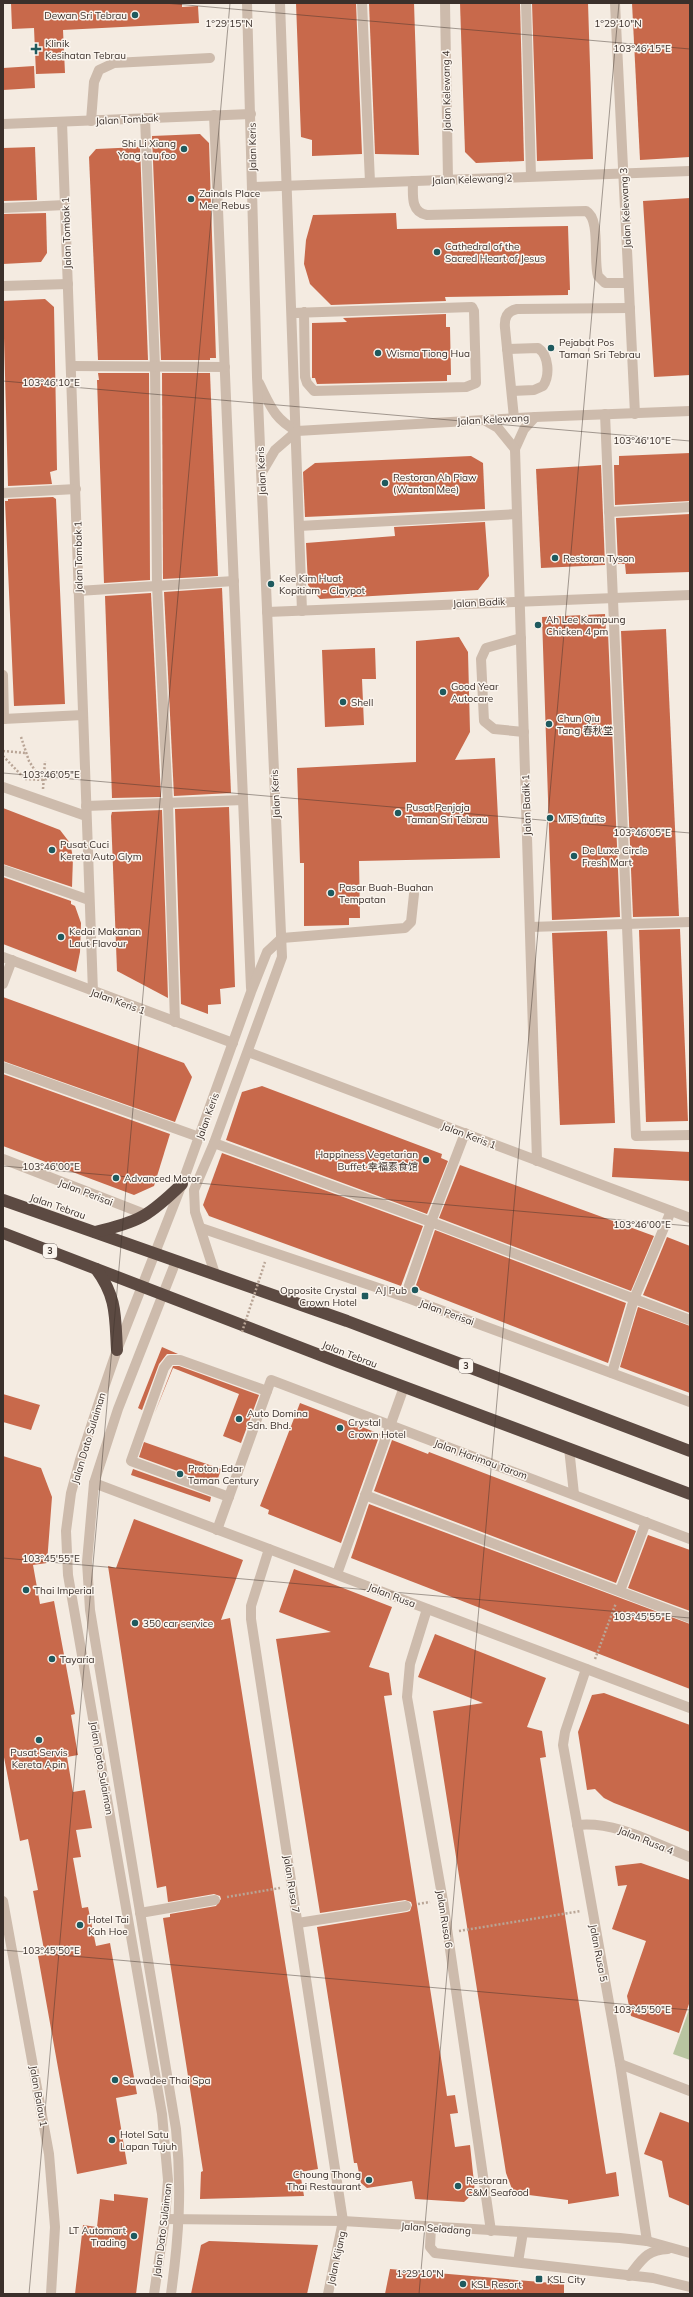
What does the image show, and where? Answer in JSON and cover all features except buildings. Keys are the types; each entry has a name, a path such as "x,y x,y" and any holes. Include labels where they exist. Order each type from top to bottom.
{"highway":[{"path":"95,1232 132,1222 147,1215 182,1184"},
{"name":"Jalan Tebrau","path":"3,1200 347,1321 690,1451"},
{"name":"Jalan Tebrau","path":"3,1233 404,1387 690,1494"},
{"path":"96,1269 107,1284 112,1298 117,1350"}],"street":[{"name":"Jalan Keris","path":"215,1274 201,1228 194,1212 194,1190 214,1143 282,957 257,377 247,3"},
{"path":"280,3 297,431 302,611"},
{"path":"362,3 370,182"},
{"name":"Jalan Kelewang 4","path":"445,3 448,180"},
{"path":"526,3 531,176"},
{"name":"Jalan Kelewang 3","path":"615,3 635,414"},
{"path":"91,121 94,82 98,70 114,63 210,58"},
{"name":"Jalan Tombak","path":"3,124 251,114"},
{"path":"214,115 251,992"},
{"path":"144,118 154,366 157,585 168,804 176,1022"},
{"name":"Jalan Tombak 1","path":"62,122 72,366 82,715 93,992"},
{"name":"Jalan Kelewang 2","path":"253,187 690,171"},
{"path":"413,181 415,208 418,212 427,215 586,211 590,213 594,222 598,276 605,283 628,283"},
{"path":"3,208 65,205"},
{"path":"3,286 68,284"},
{"path":"292,313 304,312 472,307 474,311 476,383 466,387 314,391 307,383 305,377 304,312"},
{"path":"514,418 505,322 508,312 512,310 630,308"},
{"path":"507,349 538,348 545,355 546,359 547,377 543,386 534,390 512,390"},
{"path":"72,366 225,367"},
{"path":"257,377 273,412 284,424 297,431"},
{"name":"Jalan Kelewang","path":"297,431 514,418 690,411"},
{"path":"605,414 636,1136 690,1136"},
{"name":"Jalan Badik 1","path":"535,417 524,429 515,449 537,1161"},
{"path":"484,420 498,428 515,449"},
{"path":"262,472 275,450 297,431"},
{"path":"3,493 76,489"},
{"path":"609,512 690,507"},
{"path":"299,526 517,514"},
{"path":"78,591 234,581"},
{"name":"Jalan Badik","path":"267,612 520,600 690,595"},
{"path":"521,638 486,648 480,659 484,721 494,729 524,732"},
{"path":"3,675 3,719 82,715"},
{"path":"3,787 43,801 86,811 168,804 243,800"},
{"path":"3,870 89,900"},
{"path":"282,938 405,928 411,922 414,894"},
{"path":"530,927 690,922"},
{"name":"Jalan Keris","path":"156,1253 267,952 282,938"},
{"path":"3,984 7,958"},
{"name":"Jalan Keris 1","path":"7,958 93,992 233,1043"},
{"name":"Jalan Keris 1","path":"248,1052 690,1218"},
{"path":"3,1067 199,1137"},
{"path":"405,1297 431,1222 465,1133"},
{"path":"214,1143 431,1222 690,1320"},
{"name":"Jalan Perisai","path":"3,1159 147,1215"},
{"path":"612,1373 634,1300 671,1211"},
{"name":"Jalan Perisai","path":"201,1228 405,1297 690,1402"},
{"name":"Jalan Dato Sulaiman","path":"154,2294 165,2219 168,2180 162,2114 67,1561 66,1531 73,1487 80,1460 117,1350 156,1253"},
{"name":"Jalan Dato Sulaiman","path":"171,2294 180,2220 181,2183 176,2123 90,1610 87,1562 94,1483 118,1409 176,1260"},
{"path":"218,1530 268,1391 180,1360 170,1360 164,1368 131,1461 229,1497"},
{"name":"Jalan Harimau Tarom","path":"268,1391 271,1380 690,1539"},
{"path":"337,1574 404,1387"},
{"path":"569,1448 574,1494"},
{"name":"Jalan Rusa","path":"94,1483 690,1708"},
{"path":"365,1495 690,1618"},
{"path":"620,1591 646,1522"},
{"name":"Jalan Rusa 7","path":"269,1549 252,1606 251,1619 343,2221"},
{"name":"Jalan Rusa 6","path":"427,1609 410,1664 407,1697 443,1901 491,2231"},
{"name":"Jalan Rusa 5","path":"589,1670 565,1732 563,1745 591,1909 620,2064 647,2241"},
{"name":"Jalan Rusa 4","path":"577,1825 592,1824 614,1827 690,1857"},
{"path":"140,1913 215,1900"},
{"name":"Jalan Balau 1","path":"3,1901 49,2154 55,2227 51,2294"},
{"path":"298,1923 406,1906"},
{"path":"620,2064 690,2091"},
{"name":"Jalan Seladang","path":"165,2219 343,2221 523,2232 647,2241 678,2248 690,2253"},
{"name":"Jalan Kijang","path":"328,2294 343,2221"},
{"path":"431,2227 430,2247 435,2253 653,2278 690,2287"},
{"path":"518,2262 523,2232"},
{"path":"629,2276 648,2253 655,2250 678,2248"}],"path":[{"path":"21,737 26,753 43,780"},
{"path":"3,751 26,753"},
{"path":"3,756 25,778 43,780 59,774"},
{"path":"43,801 45,761"},
{"path":"242,1332 265,1262"},
{"path":"589,1670 620,1591"},
{"path":"215,1900 292,1886"},
{"path":"406,1906 443,1901"},
{"path":"447,1933 591,1909"}],"green space":[{"path":"690,2007 690,2060 673,2054"}],"place":[{"name":"Dewan Sri Tebrau","path":"135,15"},
{"name":"Klinik Kesihatan Tebrau","path":"36,49"},
{"name":"Shi Li Xiang Yong tau foo","path":"184,149"},
{"name":"Zainals Place Mee Rebus","path":"191,199"},
{"name":"Cathedral of the Sacred Heart of Jesus","path":"437,252"},
{"name":"Pejabat Pos Taman Sri Tebrau","path":"551,348"},
{"name":"Wisma Tiong Hua","path":"378,353"},
{"name":"Restoran Ah Piaw (Wanton Mee)","path":"385,483"},
{"name":"Restoran Tyson","path":"555,558"},
{"name":"Kee Kim Huat Kopitiam - Claypot","path":"271,584"},
{"name":"Ah Lee Kampung Chicken 4 pm","path":"538,625"},
{"name":"Good Year Autocare","path":"443,692"},
{"name":"Shell","path":"343,702"},
{"name":"Chun Qiu Tang 春秋堂","path":"549,724"},
{"name":"Pusat Penjaja Taman Sri Tebrau","path":"398,813"},
{"name":"MTS fruits","path":"550,818"},
{"name":"Pusat Cuci Kereta Auto Glym","path":"52,850"},
{"name":"De Luxe Circle Fresh Mart","path":"574,856"},
{"name":"Pasar Buah-Buahan Tempatan","path":"331,893"},
{"name":"Kedai Makanan Laut Flavour","path":"61,937"},
{"name":"Happiness Vegetarian Buffet 幸福素食馆","path":"426,1160"},
{"name":"Advanced Motor","path":"116,1178"},
{"name":"AJ Pub","path":"415,1290"},
{"name":"Opposite Crystal Crown Hotel","path":"365,1296"},
{"name":"Auto Domina Sdn. Bhd.","path":"239,1419"},
{"name":"Crystal Crown Hotel","path":"340,1428"},
{"name":"Proton Edar Taman Century","path":"180,1474"},
{"name":"Thai Imperial","path":"26,1590"},
{"name":"350 car service","path":"135,1623"},
{"name":"Tayaria","path":"52,1659"},
{"name":"Pusat Servis Kereta Apin","path":"39,1740"},
{"name":"Hotel Tai Kah Hoe","path":"80,1925"},
{"name":"Sawadee Thai Spa","path":"115,2080"},
{"name":"Hotel Satu Lapan Tujuh","path":"112,2140"},
{"name":"Choung Thong Thai Restaurant","path":"369,2180"},
{"name":"Restoran C&M Seafood","path":"458,2186"},
{"name":"LT Automart Trading","path":"134,2236"},
{"name":"KSL City","path":"539,2279"},
{"name":"KSL Resort","path":"463,2284"}]}
